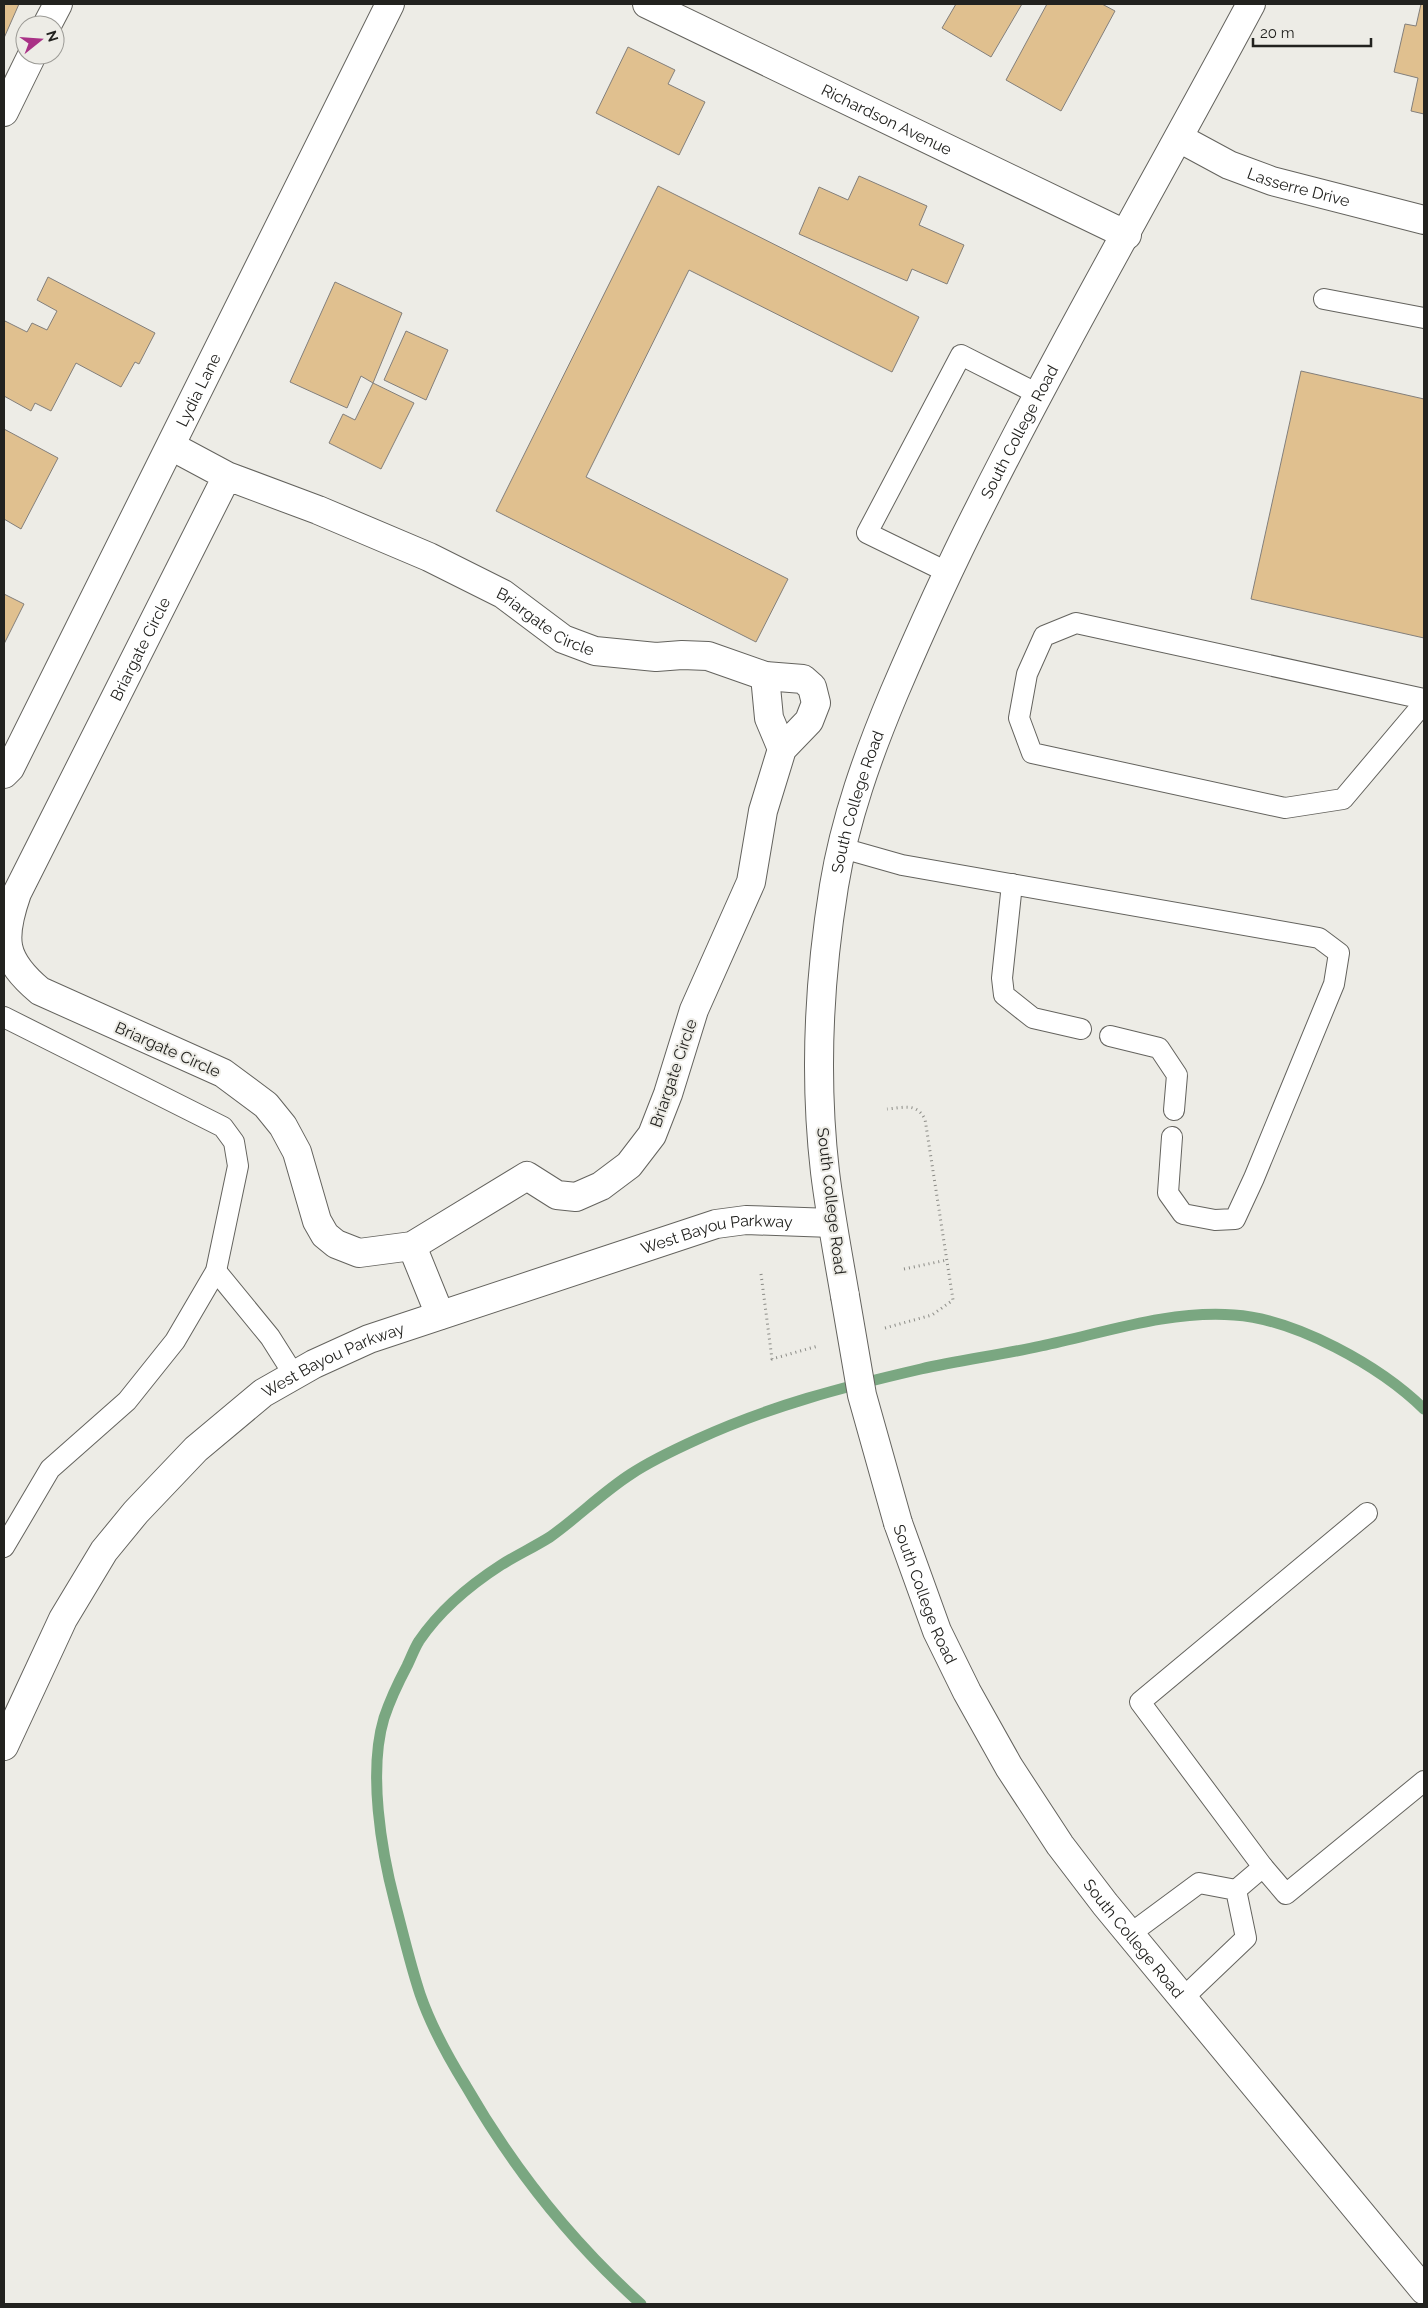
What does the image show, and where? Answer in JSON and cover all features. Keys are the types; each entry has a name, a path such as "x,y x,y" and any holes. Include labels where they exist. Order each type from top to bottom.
{"street":[{"name":"Lydia Lane","path":"4,774 10,768 171,446 281,219 390,4"},
{"name":"Richardson Avenue","path":"647,4 1126,234"},
{"name":"South College Road","path":"1251,4 1038,394 930,607 875,739 856,793 834,882 822,968 819,1078 825,1169 832,1224 862,1395 898,1523 937,1631 967,1692 1009,1767 1060,1845 1130,1934 1424,2290"},
{"path":"4,112 27,65"},
{"name":"Lasserre Drive","path":"1179,138 1229,165 1272,181 1424,220"},
{"name":"Briargate Circle","path":"171,446 227,476 318,510 429,557 503,594 563,639 595,651 656,657 708,656 765,676 803,680 812,687 816,703 809,721 782,749 763,811 751,882 694,1010 668,1094 652,1135 629,1165 601,1186 576,1197 557,1195 526,1176 412,1246 359,1253 336,1244 325,1235 318,1221 297,1152 283,1126 266,1105 223,1073 40,992 22,976 9,952 7,922 17,893 227,476"},
{"path":"765,676 769,718 782,749"},
{"name":"West Bayou Parkway","path":"4,1745 63,1618 104,1551 136,1512 196,1449 263,1393 294,1375 368,1339 716,1224 746,1220 832,1224"},
{"path":"412,1246 440,1315"}],"lane":[{"path":"1324,299 1424,318"},
{"path":"947,572 867,533 961,356 1038,394"},
{"path":"1076,623 1424,701 1343,799 1285,808 1032,753 1019,718 1027,674 1044,636 1076,623"},
{"path":"842,848 902,864 1319,938 1339,953 1334,984 1258,1169 1235,1219 1215,1220 1183,1214 1168,1194 1172,1137"},
{"path":"1012,884 1002,978 1004,995 1033,1018 1081,1029"},
{"path":"4,1017 223,1127 234,1142 238,1166 216,1271 175,1341 127,1401 50,1469 4,1547"},
{"path":"1110,1036 1159,1048 1176,1075 1174,1110"},
{"path":"216,1271 270,1337 294,1375"},
{"path":"1367,1513 1140,1702 1263,1867 1286,1894 1424,1781"},
{"path":"1236,1890 1263,1867"},
{"path":"1130,1934 1199,1883 1236,1890"},
{"path":"1183,1998 1246,1938 1236,1890"}],"path":[{"path":"876,1330 932,1315 953,1300 925,1119 920,1111 914,1107 887,1109"},
{"path":"904,1269 947,1260"},
{"path":"761,1274 772,1359 820,1346"}],"building":[{"path":"4,4 19,4 4,38"},
{"path":"956,4 1022,4 991,57 942,28"},
{"path":"1047,4 1102,4 1115,11 1061,111 1006,80"},
{"path":"1421,4 1424,4 1424,114 1411,111 1418,78 1394,72 1405,24 1416,26"},
{"path":"628,47 675,70 668,84 705,102 679,155 596,113"},
{"path":"859,176 927,206 919,225 964,245 947,284 912,269 907,281 799,234 819,187 848,200"},
{"path":"658,186 919,317 892,372 689,270 586,477 788,579 756,642 496,511"},
{"path":"48,277 155,333 139,364 135,362 121,387 76,363 51,411 35,403 31,411 4,396 4,324 5,321 27,332 32,323 47,330 57,311 37,300"},
{"path":"335,282 402,313 373,383 361,376 347,408 290,382"},
{"path":"406,331 448,350 426,400 384,380"},
{"path":"1301,371 1424,399 1424,638 1251,599"},
{"path":"373,383 414,403 381,469 329,443 343,414 355,420"},
{"path":"4,429 58,458 21,529 4,519"},
{"path":"4,594 24,604 4,644"}],"waterway":[{"path":"641,2304 567,2229 523,2174 484,2116 446,2053 429,2018 416,1983 385,1859 378,1810 377,1762 379,1739 384,1718 392,1698 417,1644 436,1619 456,1599 489,1573 550,1537 621,1481 664,1455 725,1427 807,1398 936,1366 1065,1341 1161,1319 1209,1314 1234,1315 1258,1318 1284,1325 1336,1347 1384,1377 1424,1409"}]}
